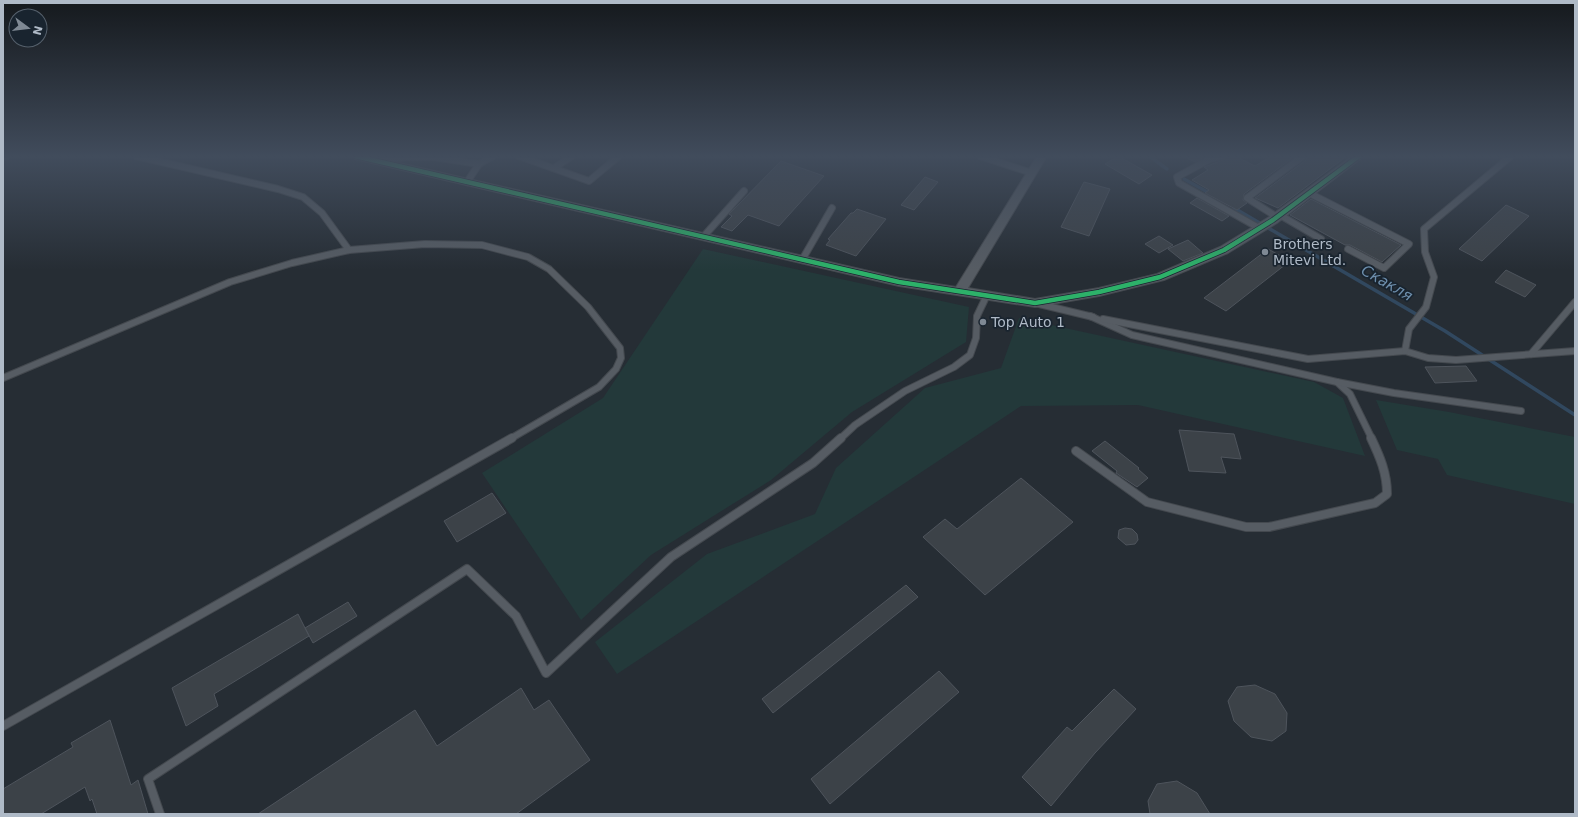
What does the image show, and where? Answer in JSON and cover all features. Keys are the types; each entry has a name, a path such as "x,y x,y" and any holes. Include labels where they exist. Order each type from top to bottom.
{"street":[{"path":"520,194 899,282 1035,303 1099,292 1160,277 1224,250 1278,216 1307,194"},
{"path":"960,291 1019,194"}],"lane":[{"path":"294,194 303,197 322,213 349,250"},
{"path":"704,236 741,194"},
{"path":"1197,194 1259,228"},
{"path":"1251,194 1246,198 1321,239"},
{"path":"1311,194 1409,244 1384,268 1348,249"},
{"path":"1405,351 1409,329 1426,307 1434,277 1425,252 1424,229 1466,194"},
{"path":"802,260 832,208"},
{"path":"3,378 230,282 292,263 349,250 425,244 482,245 528,257 549,269 588,307 620,348 621,358 616,369 599,387 572,404 3,726"},
{"path":"160,814 148,779 467,569 516,616 546,673 670,557 813,463 855,425 905,391 954,367 970,355 976,338 977,316 987,295"},
{"path":"1531,354 1575,302"},
{"path":"1035,303 1090,316 1308,359 1405,351 1428,358 1456,360 1575,351"},
{"path":"1090,316 1132,335 1337,382 1394,393 1521,411"},
{"path":"1076,452 1147,502 1246,527 1269,527 1375,503 1387,494 1387,478 1380,456 1350,394 1337,382"}],"green space":[{"path":"703,249 969,307 966,342 852,412 771,480 651,555 581,620 482,473 603,398"},
{"path":"1019,318 1314,382 1343,398 1365,456 1138,405 1021,406 617,674 595,642 707,554 815,514 836,468 925,388 1001,368"},
{"path":"1376,400 1449,412 1575,437 1575,504 1447,475 1438,459 1397,450"}],"building":[{"path":"748,194 808,194 779,226 748,215 732,231 721,227 732,216 729,214"},
{"path":"910,194 928,194 914,210 901,205"},
{"path":"1078,194 1108,194 1089,236 1061,227"},
{"path":"1207,194 1244,194 1243,200 1247,203 1237,210"},
{"path":"1260,194 1296,194 1278,208 1255,198"},
{"path":"1197,198 1229,216 1222,221 1190,203"},
{"path":"1311,199 1401,245 1382,262 1350,245 1345,245 1290,215"},
{"path":"1506,205 1529,216 1482,261 1459,249"},
{"path":"857,209 886,219 856,256 826,245 830,240 828,239 851,213"},
{"path":"1159,236 1173,245 1159,253 1145,244"},
{"path":"1188,240 1203,253 1183,261 1168,249"},
{"path":"1268,249 1290,261 1226,311 1204,298"},
{"path":"1506,270 1536,285 1525,297 1495,282"},
{"path":"1466,366 1477,381 1435,383 1425,367"},
{"path":"1179,430 1234,434 1241,459 1221,457 1226,473 1189,471"},
{"path":"1105,441 1139,468 1138,469 1148,478 1137,487 1116,473 1117,471 1092,451"},
{"path":"1021,478 1073,522 985,595 923,537 945,519 957,529"},
{"path":"492,493 506,513 457,542 444,521"},
{"path":"1125,528 1132,529 1137,534 1138,540 1135,544 1126,545 1118,538 1119,530"},
{"path":"906,585 918,597 773,713 762,699"},
{"path":"348,602 357,616 313,643 305,628"},
{"path":"298,614 309,636 214,694 218,706 186,726 172,688"},
{"path":"939,671 959,692 830,804 811,779"},
{"path":"1255,685 1275,694 1287,713 1286,731 1272,741 1251,737 1234,721 1228,701 1237,687"},
{"path":"521,688 534,710 549,700 590,760 516,814 258,814 415,710 437,746"},
{"path":"1114,689 1136,709 1095,753 1051,806 1022,777 1067,727 1072,731"},
{"path":"110,720 131,785 138,780 148,814 97,814 92,799 90,801 85,787 41,814 3,814 3,789 73,747 71,743"},
{"path":"1177,781 1197,793 1210,814 1150,814 1148,801 1157,784"}],"waterway":[{"name":"Скакля","path":"1234,208 1445,331 1575,415"}],"cycle path":[{"path":"520,194 899,282 1035,303 1099,292 1160,277 1224,250 1273,220 1308,194"}],"place":[{"name":"Brothers Mitevi Ltd.","path":"1265,252"},
{"name":"Top Auto 1","path":"983,322"}]}
